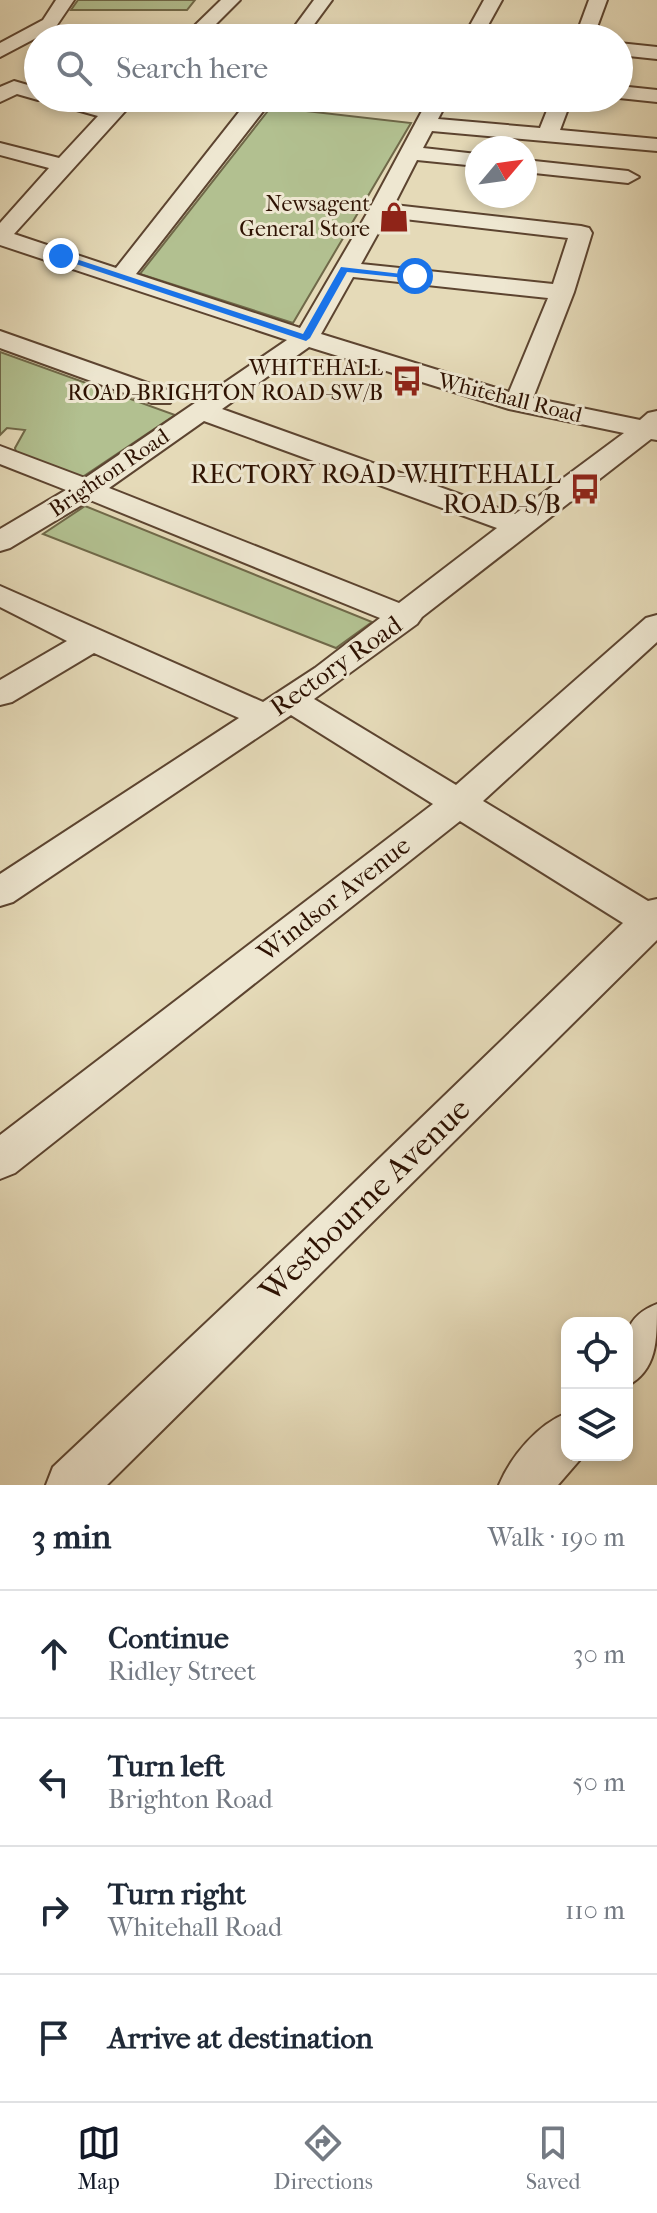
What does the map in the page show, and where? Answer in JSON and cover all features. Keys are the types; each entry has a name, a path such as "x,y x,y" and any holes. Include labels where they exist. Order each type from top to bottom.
{"street":[{"path":"49,24 65,0"},
{"path":"206,24 231,0"},
{"path":"305,24 323,0"},
{"path":"480,24 493,0"},
{"path":"589,24 598,0"},
{"path":"0,51 24,38"},
{"path":"633,50 657,53"},
{"path":"633,93 657,96"},
{"path":"0,236 38,197 61,165 112,112"},
{"path":"122,276 252,112"},
{"name":"Brighton Road","path":"0,542 88,489 306,338 380,210 431,112"},
{"path":"547,136 556,112"},
{"path":"424,124 657,145"},
{"path":"0,149 61,165"},
{"path":"410,153 465,159"},
{"path":"537,167 628,177"},
{"path":"380,210 581,233 562,292 518,403"},
{"name":"Whitehall Road","path":"0,236 306,338 518,403 653,427"},
{"path":"344,269 562,292"},
{"path":"0,339 161,397"},
{"path":"203,411 520,526"},
{"name":"Rectory Road","path":"0,892 278,708 406,617 520,526 653,427"},
{"path":"5,447 88,489 406,617"},
{"path":"0,595 92,640 278,708 460,802 655,919"},
{"name":"Windsor Avenue","path":"0,1160 460,802 657,625"},
{"path":"0,694 92,640"},
{"name":"Westbourne Avenue","path":"71,1485 655,919"},
{"path":"633,1356 657,1326"},
{"path":"524,1485 561,1444"}],"green space":[{"path":"78,0 195,0 187,10 71,10"},
{"path":"267,112 315,112 411,123 293,323 140,274"},
{"path":"0,352 175,415 81,478 16,453 15,448 25,430 7,428 0,435"},
{"path":"85,506 372,622 336,648 43,534"}],"place":[{"name":"Newsagent General Store","path":"394,217"},
{"name":"WHITEHALL ROAD-BRIGHTON ROAD-SW/B","path":"407,381"},
{"name":"RECTORY ROAD-WHITEHALL ROAD-S/B","path":"585,489"}],"route":[{"path":"61,256 306,338 344,269 415,276"}]}
